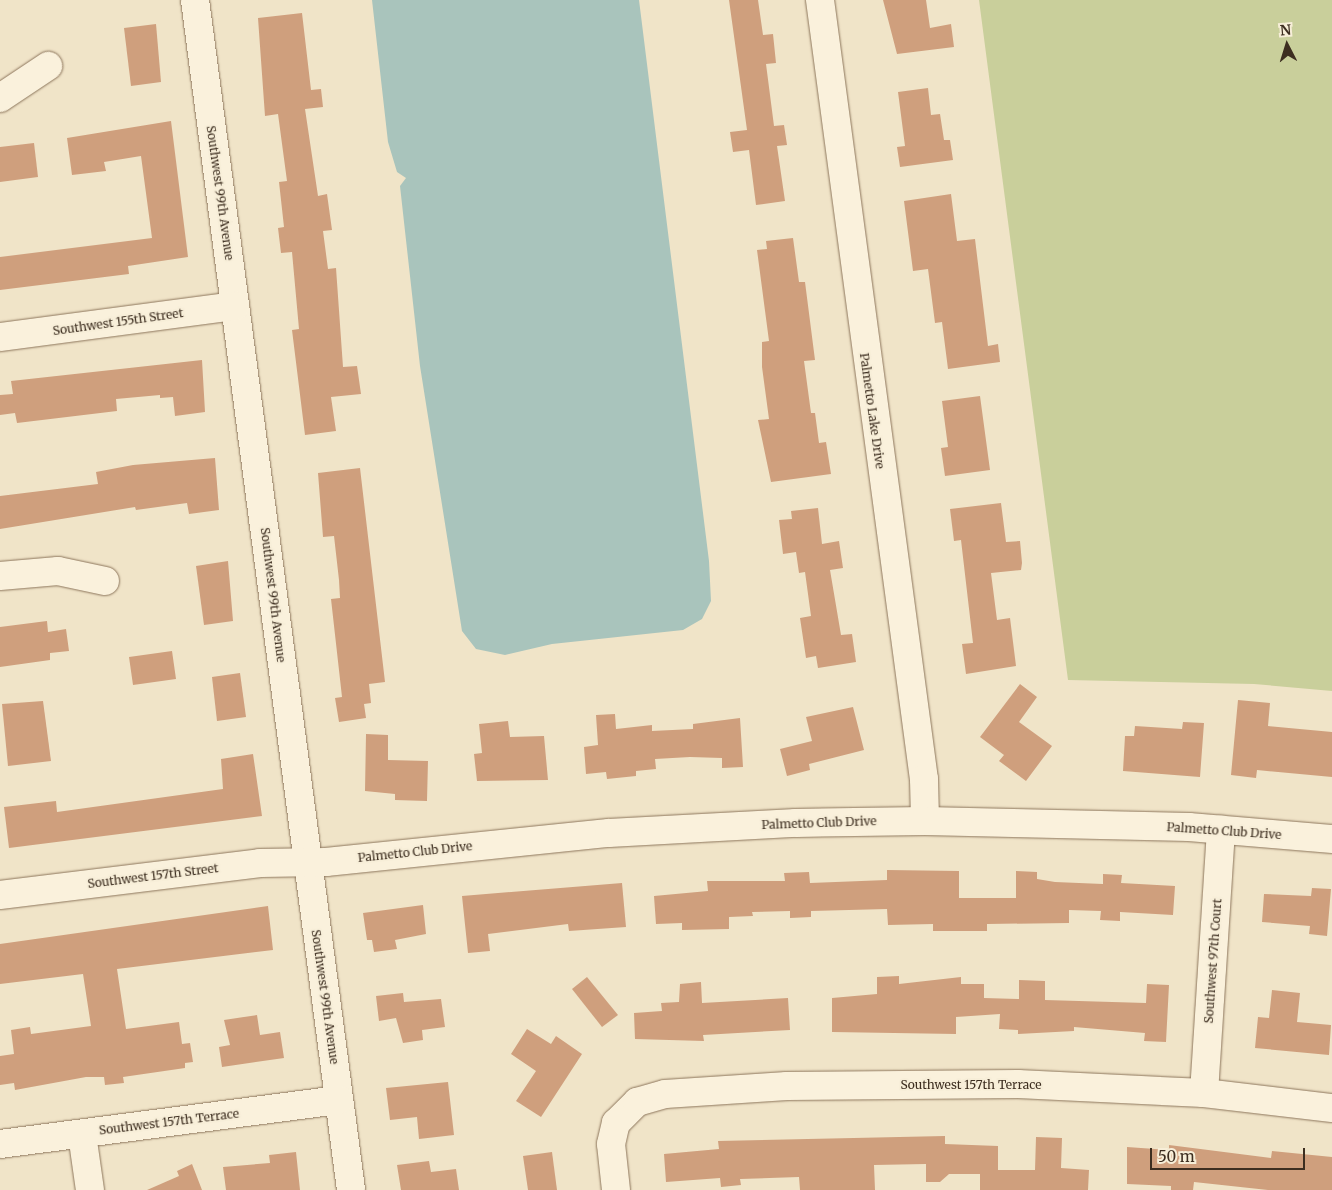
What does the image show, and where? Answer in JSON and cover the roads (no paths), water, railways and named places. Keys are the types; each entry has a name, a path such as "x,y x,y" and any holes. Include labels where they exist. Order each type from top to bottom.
{"street":[{"name":"Southwest 99th Avenue","path":"195,0 351,1190"},
{"name":"Palmetto Lake Drive","path":"820,0 924,779 925,821"},
{"path":"0,98 48,66"},
{"name":"Southwest 155th Street","path":"0,337 235,306"},
{"path":"0,576 58,571 105,581"},
{"name":"Palmetto Club Drive","path":"307,862 609,833 925,821 1221,830 1332,839"},
{"name":"Southwest 97th Court","path":"1204,1093 1221,830"},
{"name":"Southwest 157th Street","path":"0,895 307,862"},
{"name":"Southwest 157th Terrace","path":"616,1190 611,1144 618,1120 630,1106 649,1096 743,1088 1008,1084 1204,1093 1332,1108"},
{"name":"Southwest 157th Terrace","path":"0,1144 338,1100"},
{"path":"82,1134 90,1190"}],"water":[{"path":"372,0 639,0 709,561 711,601 702,619 683,630 552,644 505,655 476,649 462,631 420,366 400,186 406,178 397,172 388,142"}]}
